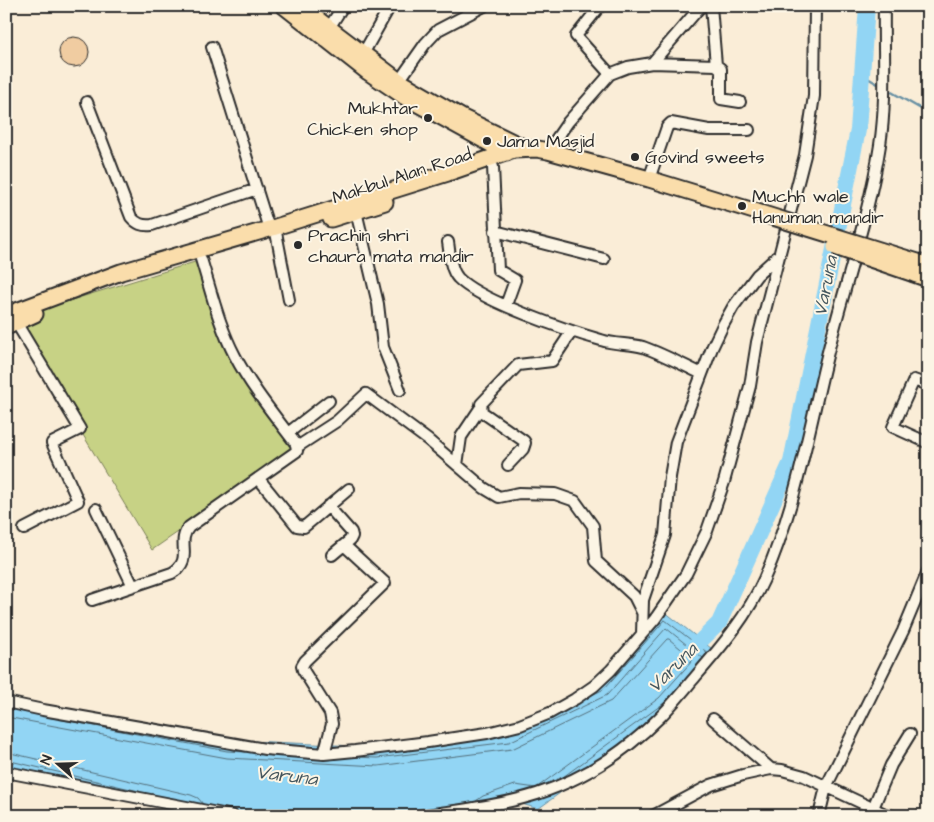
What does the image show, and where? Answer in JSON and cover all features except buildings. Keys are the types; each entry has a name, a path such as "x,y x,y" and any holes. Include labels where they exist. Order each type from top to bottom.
{"highway":[{"path":"284,6 368,72 405,97 507,153"},
{"path":"300,6 399,81 463,118 527,149"},
{"name":"Makbul Alan Road","path":"355,207 514,150 527,149 548,151 649,179 755,216"},
{"name":"Makbul Alan Road","path":"162,265 274,230 518,159 540,159 755,216"},
{"path":"755,216 923,270"},
{"name":"Makbul Alan Road","path":"10,320 121,272 200,259 274,230"}],"street":[{"path":"329,28 343,6"},
{"path":"363,54 390,6"},
{"path":"399,81 425,44 438,30 484,6"},
{"path":"600,6 576,36 610,74"},
{"path":"652,64 701,6"},
{"path":"711,6 716,65"},
{"path":"6,702 265,749 324,754 428,742 487,733 520,725 575,699 594,686 611,670 655,619 686,574 708,531 724,482 750,386 757,342 803,164 814,96 815,6"},
{"path":"420,816 501,803 538,794 607,761 628,746 660,718 719,650 744,616 764,580 782,533 838,309 871,195 884,111 884,6"},
{"path":"212,47 256,190 274,230 289,300"},
{"path":"548,151 568,122 610,74 628,67 652,64 716,65 721,69 721,99 740,102"},
{"path":"88,102 131,217 135,222 146,226 152,225 256,190"},
{"path":"649,179 667,127 671,123 709,130 749,130"},
{"path":"493,167 498,270 515,280 506,306"},
{"path":"355,207 378,304 383,347 400,390"},
{"path":"496,231 604,259"},
{"path":"448,242 451,261 457,277 472,289 506,306 572,331 602,341 642,347 702,374"},
{"path":"642,634 642,612 646,588 665,536 672,458 702,374 712,348 734,307 757,275 779,255"},
{"path":"200,259 226,338 235,357 297,447"},
{"path":"10,320 80,429 52,443 78,501 24,529"},
{"path":"457,465 461,437 483,402 518,365 552,361 572,331"},
{"path":"928,385 914,380 893,427 926,442 928,438"},
{"path":"92,600 179,569 185,556 184,541 186,531 295,453 297,447 337,421 366,394 428,440 484,488 499,498 519,493 555,494 575,501 593,526 596,560 634,596 642,612"},
{"path":"288,433 329,400"},
{"path":"481,407 485,414 525,443 508,465"},
{"path":"259,479 299,527 304,527 349,489"},
{"path":"328,506 352,534 350,540 332,555"},
{"path":"96,509 133,586"},
{"path":"324,754 331,731 330,712 302,666 385,583 344,545"},
{"path":"818,816 826,787 903,631 928,571"},
{"path":"713,719 771,770"},
{"path":"873,808 891,765 910,734"},
{"path":"653,816 711,786 743,775 771,770 792,772 893,816"},
{"path":"6,772 233,816"}],"green space":[{"path":"198,261 234,363 294,452 152,550 13,318"}],"water":[{"path":"665,612 721,656 672,711 538,809 519,803 484,816 198,816 6,771 6,698 230,740 376,747 505,732 601,686"}],"waterway":[{"name":"Varuna","path":"686,655 719,623 791,462 858,130 867,6"},
{"path":"861,74 881,86"},
{"path":"888,90 928,113"}],"place":[{"name":"Mukhtar Chicken shop","path":"428,118"},
{"name":"Jama Masjid","path":"487,141"},
{"name":"Govind sweets","path":"635,157"},
{"name":"Muchh wale Hanuman mandir","path":"742,206"},
{"name":"Prachin shri chaura mata mandir","path":"298,245"}]}
